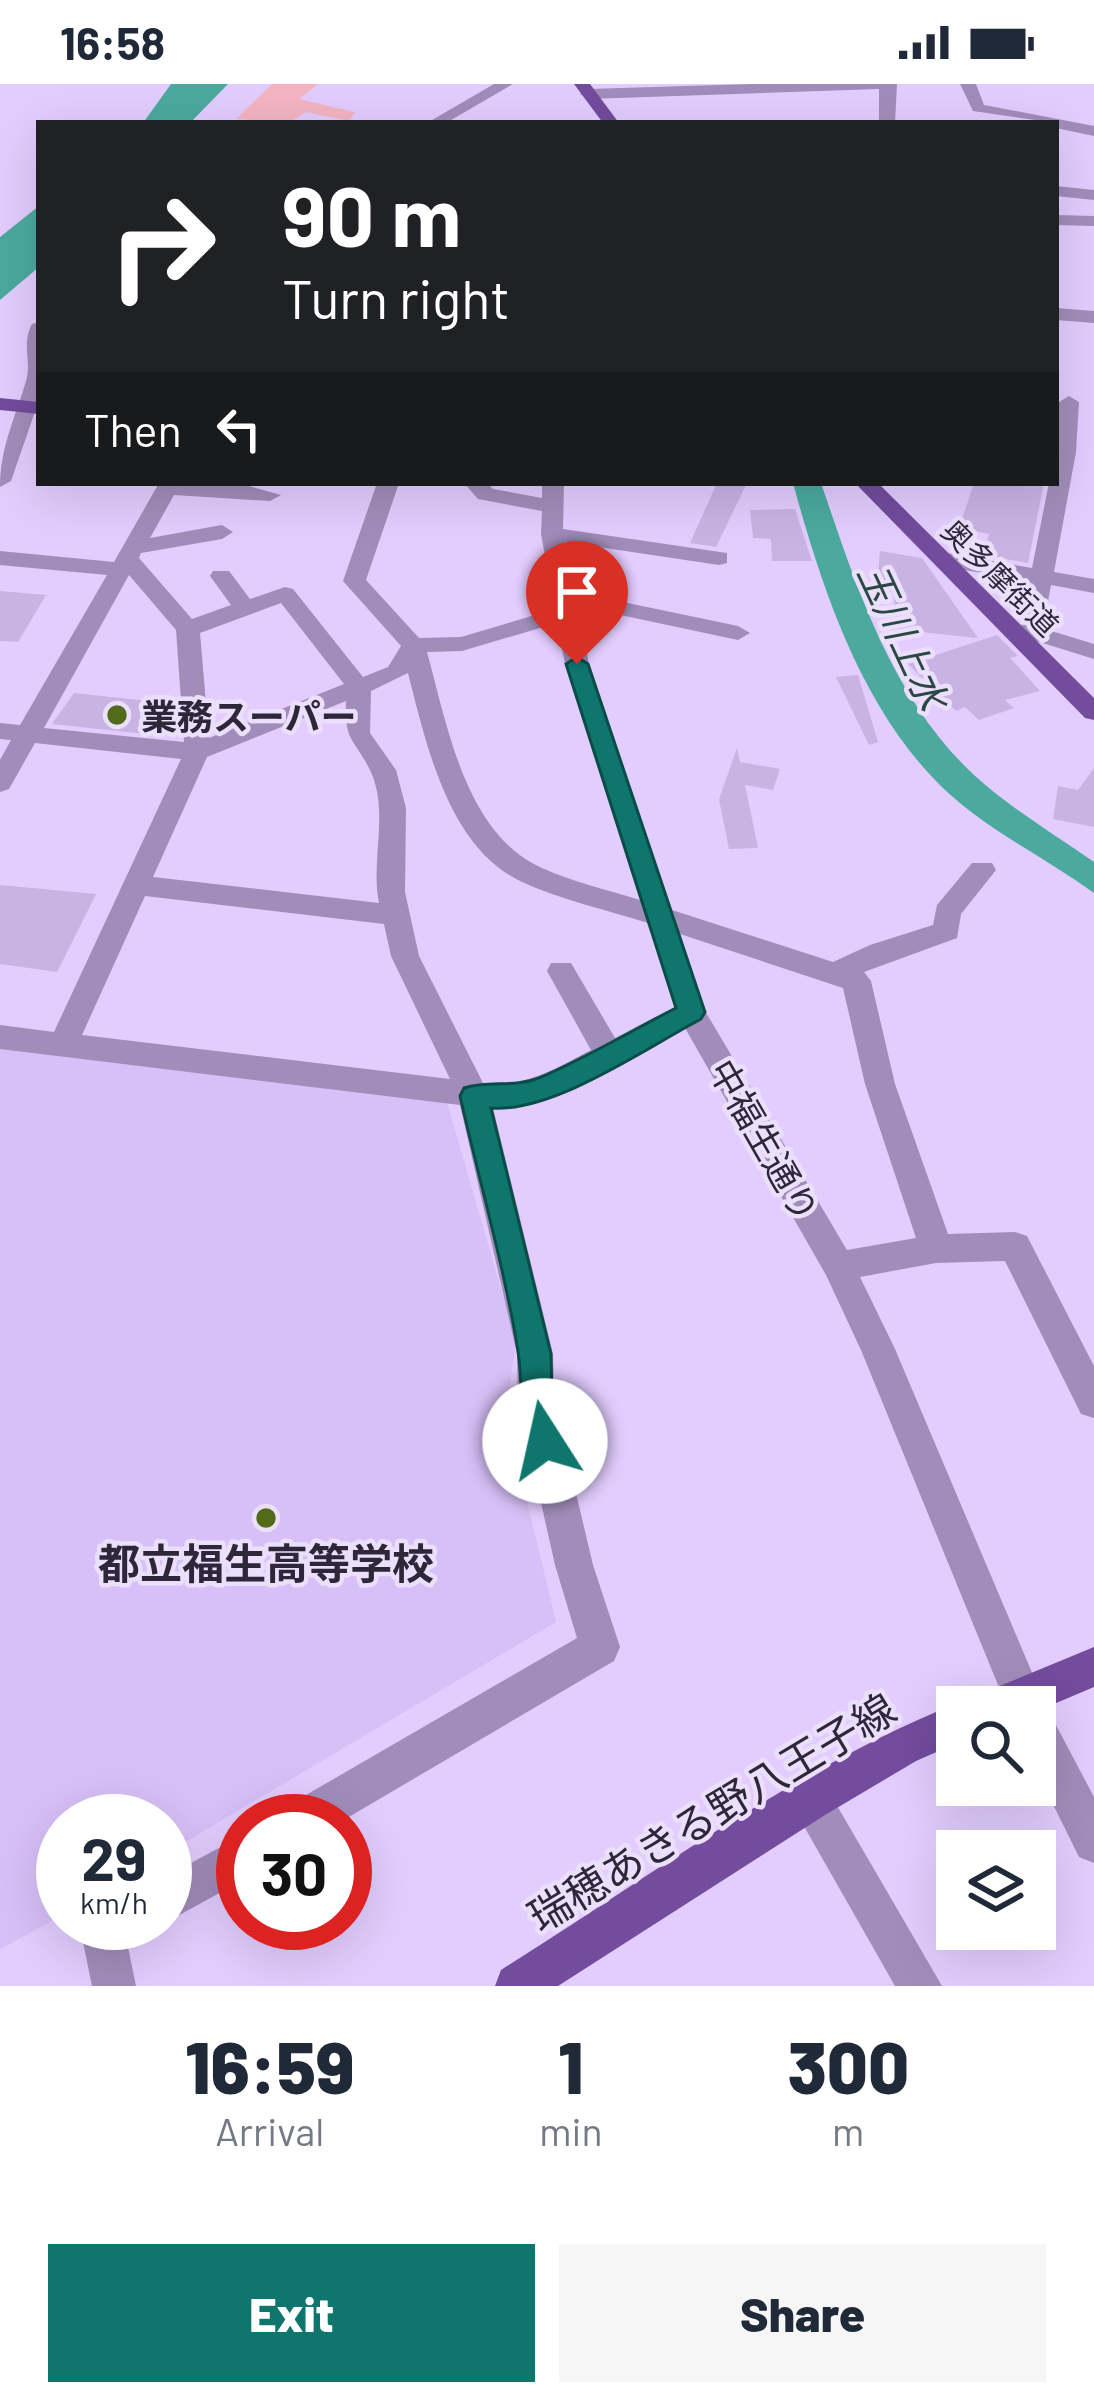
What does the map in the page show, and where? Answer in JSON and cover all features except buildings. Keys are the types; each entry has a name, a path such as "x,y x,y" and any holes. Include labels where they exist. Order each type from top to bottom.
{"main road":[{"path":"585,89 608,120"},
{"path":"0,404 34,407"},
{"name":"奥多摩街道","path":"869,486 1026,635 1094,712"},
{"path":"1056,1689 1094,1667"},
{"name":"瑞穂あきる野八王子線","path":"536,1980 810,1800 901,1746 936,1732"}],"street":[{"path":"440,120 505,84"},
{"path":"585,89 888,84 887,120"},
{"path":"968,84 978,108 1040,120"},
{"path":"968,119 1004,117 1005,113"},
{"path":"1059,124 1094,130"},
{"path":"1059,190 1094,195"},
{"path":"1059,220 1094,220"},
{"path":"1059,314 1094,317"},
{"path":"1094,403 1062,402 1066,452 1026,635 1094,652"},
{"path":"0,481 34,407"},
{"path":"0,783 168,486"},
{"path":"175,486 270,495"},
{"path":"387,486 354,581 413,645 447,773 473,819 505,856 529,874 856,981 880,1084 936,1250"},
{"path":"478,486 486,494 552,494"},
{"name":"中福生通り","path":"552,494 552,534 577,664 691,1012 838,1266 878,1349 1011,1686"},
{"path":"0,558 127,559 222,532"},
{"path":"552,534 719,558"},
{"path":"63,1045 197,752 188,629 127,559"},
{"path":"941,559 1094,586"},
{"path":"221,576 245,608"},
{"path":"188,629 285,594 358,688 357,734 383,770 393,808 389,857 405,956 474,1096 535,1354 536,1400 574,1565 600,1647 348,1794"},
{"path":"0,731 197,752 397,672 413,645 463,644 568,605 738,633"},
{"path":"835,974 880,952 947,931 947,912 982,870"},
{"path":"136,885 397,915"},
{"path":"561,971 608,1053"},
{"path":"0,1037 507,1098 547,1087 691,1012"},
{"path":"838,1266 936,1250 1015,1246 1094,1402"},
{"name":"中福生通り","path":"1056,1774 1094,1842"},
{"path":"810,1800 920,1986"},
{"path":"107,1950 114,1986"}],"shaded area":[{"path":"171,84 228,84 193,120 145,120"},
{"path":"272,84 318,84 299,99 355,112 350,120 306,112 293,120 236,119"},
{"path":"36,208 36,270 0,300 0,237"},
{"path":"794,486 822,486 863,601 920,712 974,775 1094,862 1094,893 970,811 935,780 878,705 820,573"},
{"name":"都立福生高等学校","path":"0,1043 444,1092 516,1341 506,1413 556,1622 266,1794 216,1794 216,1824 192,1838 192,1794 36,1794 36,1930 0,1949"}],"place":[{"name":"業務スーパー","path":"117,715"},
{"name":"都立福生高等学校","path":"266,1518"}],"route":[{"path":"545,1441 536,1400 535,1354 474,1096 507,1098 547,1087 691,1012 577,664"}],"water label":[{"name":"玉川上水","path":"904,636"}]}
